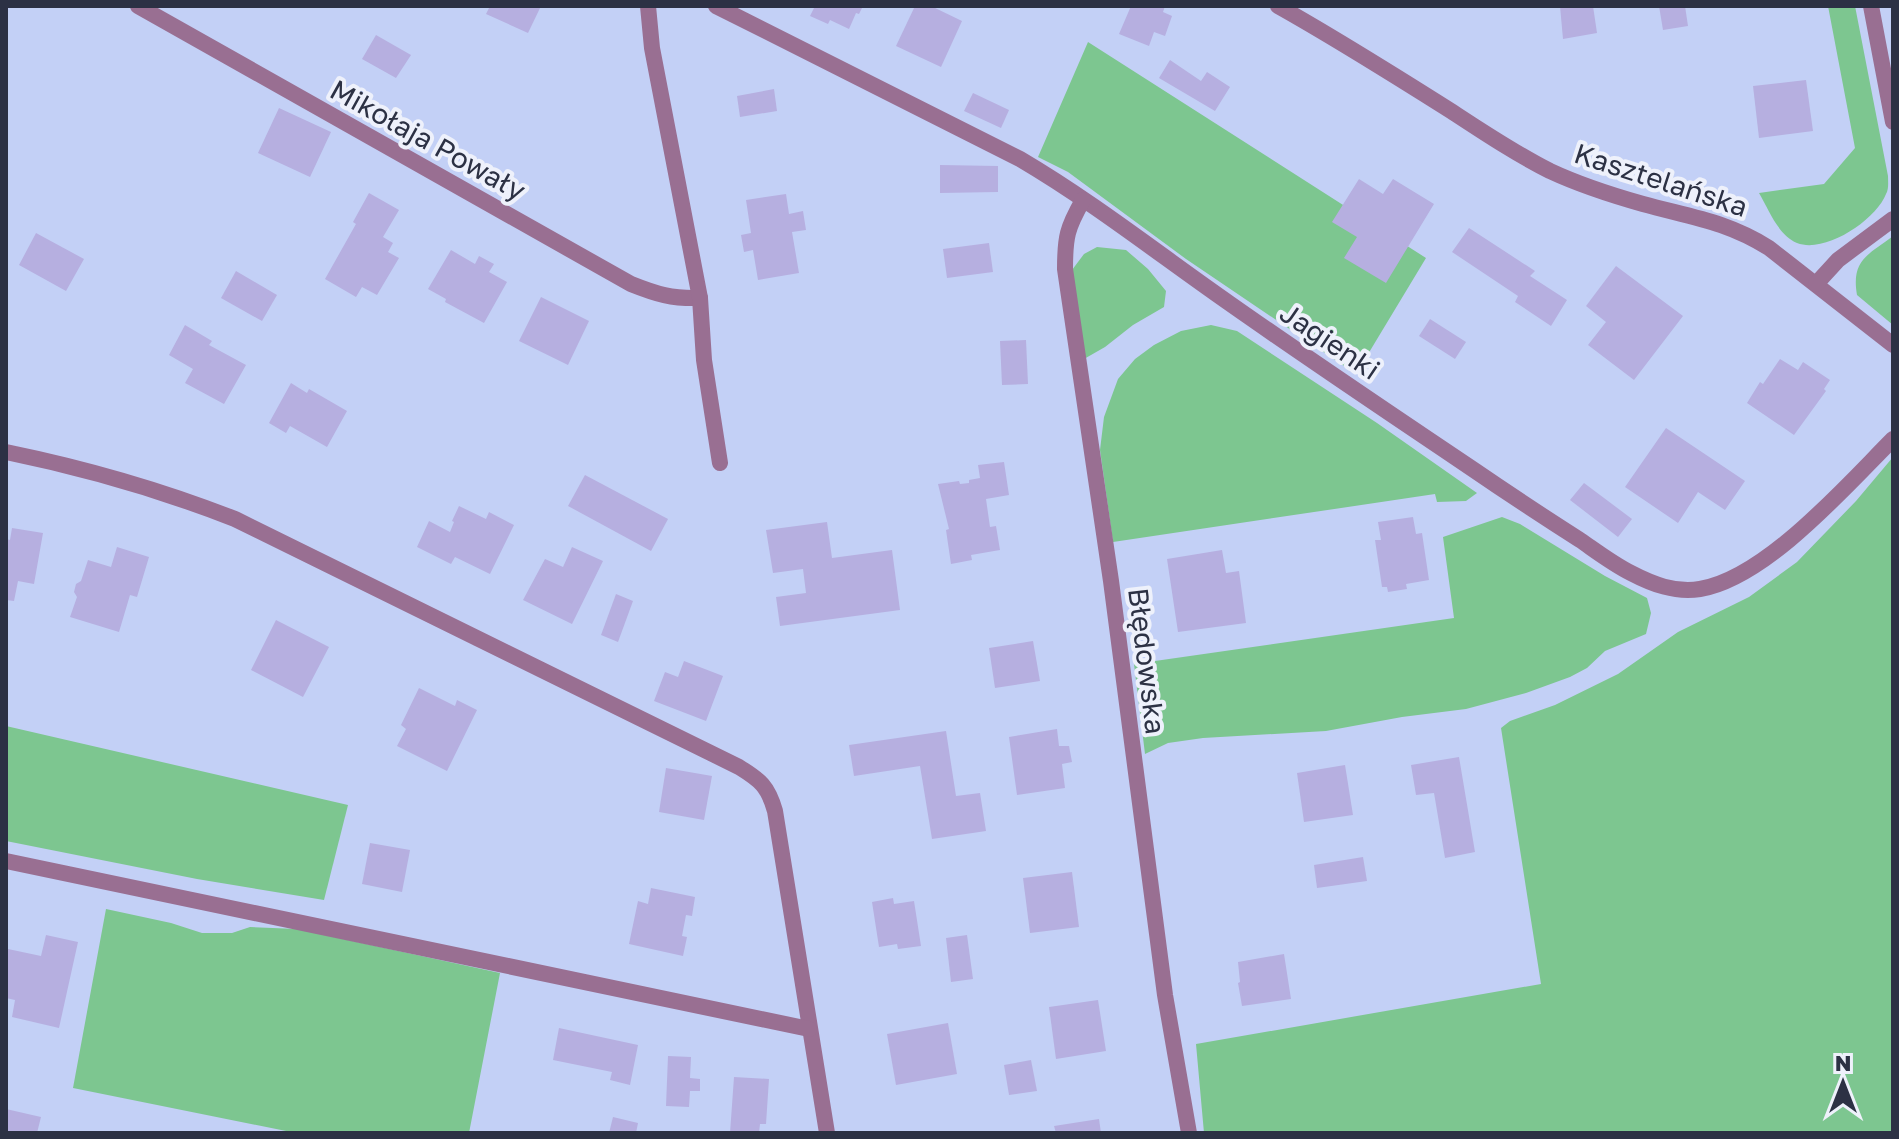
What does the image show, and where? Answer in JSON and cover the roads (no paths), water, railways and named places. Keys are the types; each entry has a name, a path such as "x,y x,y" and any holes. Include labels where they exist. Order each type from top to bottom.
{"street":[{"name":"Mikołaja Powały","path":"138,6 631,284 658,295 680,299 700,298"},
{"path":"648,6 652,48 700,298 704,360 720,463"},
{"name":"Jagienki","path":"716,6 1052,178 1522,503 1629,572 1669,588 1702,589 1725,582 1748,569 1809,523 1893,439"},
{"name":"Kasztelańska","path":"1278,6 1550,171 1595,189 1731,227 1769,248 1893,345"},
{"path":"1871,6 1893,122"},
{"name":"Błędowska","path":"1083,200 1072,220 1065,243 1065,269 1111,581 1165,995 1189,1133"},
{"path":"1816,284 1845,253 1893,219"},
{"path":"6,452 121,480 184,499 235,519 757,778 770,793 775,811 827,1133"},
{"path":"6,861 809,1029"}]}
